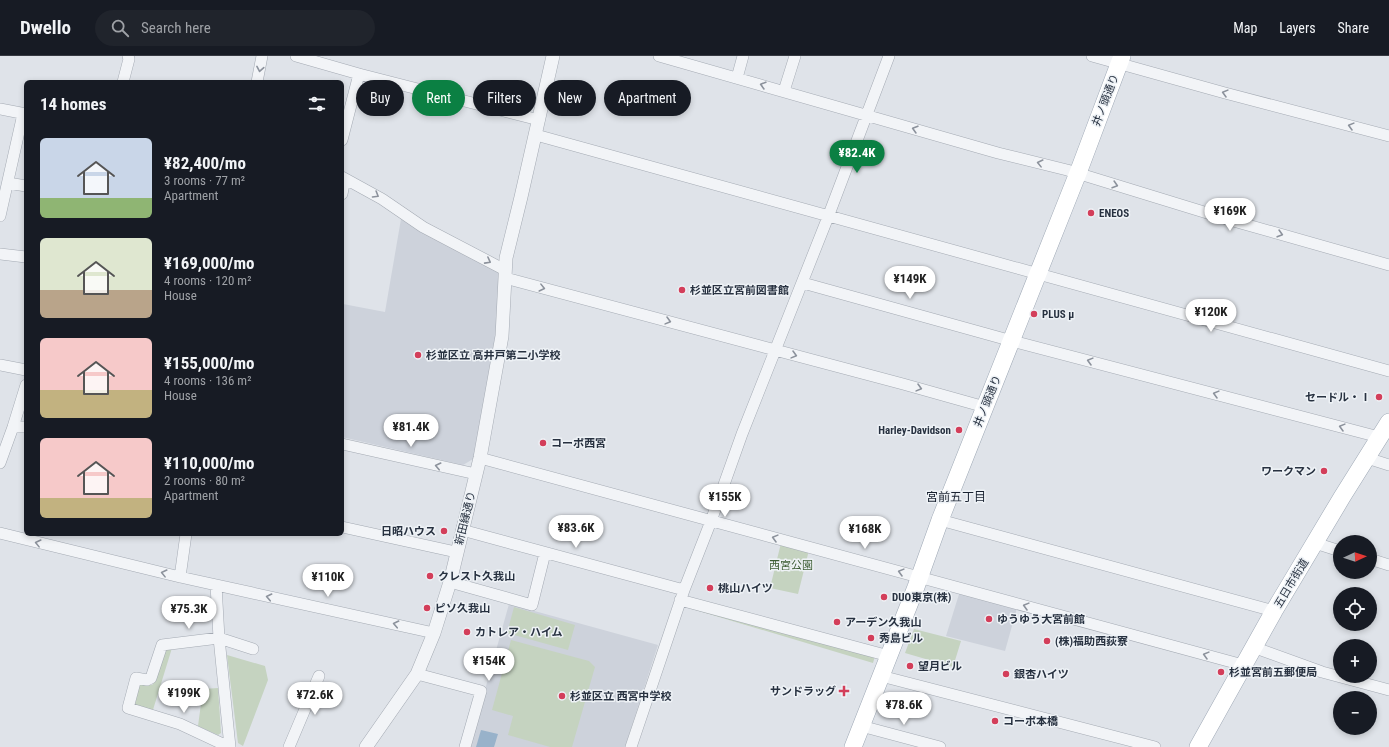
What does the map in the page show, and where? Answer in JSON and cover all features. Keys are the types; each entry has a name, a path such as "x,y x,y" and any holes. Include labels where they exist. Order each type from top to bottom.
{"main road":[{"name":"井ノ頭通り","path":"854,747 920,577 940,520 1078,173 1120,60"},
{"name":"五日市街道","path":"1198,747 1274,611 1389,422"}],"street":[{"path":"124,80 129,59 128,56"},
{"path":"257,80 262,56"},
{"path":"296,56 359,74 539,120"},
{"name":"新田縁通り","path":"366,747 417,674 434,633 450,582 456,552 480,458 502,336 506,258 536,135 553,56"},
{"path":"659,56 998,153 1078,173 1230,220 1389,265"},
{"path":"737,78 743,56"},
{"path":"784,91 795,56"},
{"path":"631,747 682,595 711,521 742,434 803,283 889,56"},
{"path":"1092,56 1120,60 1210,90 1389,136"},
{"path":"344,132 359,74"},
{"path":"0,109 24,114 15,146 0,216"},
{"path":"536,135 1389,371"},
{"path":"344,178 382,199 423,227 505,274 985,407"},
{"path":"8,183 24,186"},
{"path":"0,254 24,257"},
{"path":"803,283 1012,341 1379,437"},
{"path":"0,364 24,370"},
{"path":"0,463 14,427 24,392"},
{"path":"14,427 24,427"},
{"path":"344,445 476,474"},
{"path":"480,458 1243,665"},
{"path":"1367,458 1389,465"},
{"path":"940,520 1274,611"},
{"path":"344,527 456,552"},
{"path":"462,530 545,553 889,656"},
{"path":"0,533 180,577 434,633"},
{"path":"180,577 186,536"},
{"path":"1314,543 1333,549"},
{"path":"450,582 532,605 545,553"},
{"path":"1377,561 1389,565"},
{"path":"216,585 219,638 229,747"},
{"path":"229,747 180,724 128,708 136,678 147,680 151,678 162,645 219,638 253,649"},
{"path":"1253,647 1322,672 1389,690"},
{"path":"417,674 481,691 465,747"},
{"path":"289,747 319,676"},
{"path":"881,676 1155,747"},
{"path":"861,726 940,747"}],"shaded area":[{"name":"杉並区立 高井戸第二小学校","path":"401,219 499,273 496,332 490,377 473,459 463,465 344,437 344,304 385,312"},
{"path":"960,591 1017,608 1005,651 946,636"},
{"name":"杉並区立 西宮中学校","path":"509,604 658,645 625,747 469,747"}],"green space":[{"name":"西宮公園","path":"781,543 809,550 798,594 770,588"},
{"path":"684,604 875,656 873,663 682,606"},
{"path":"514,607 575,625 568,650 507,633"},
{"path":"914,629 961,641 953,667 905,653"},
{"path":"511,640 589,661 595,667 572,747 550,747 508,735 513,716 492,710"},
{"path":"172,648 152,713 136,707 134,702 139,685 152,685 156,680 164,651"},
{"path":"227,655 265,666 268,680 243,746 238,743"},
{"path":"218,688 221,733 218,735 198,726 203,689"}],"water":[{"path":"481,730 498,734 494,747 476,747"}],"place":[{"name":"ENEOS","path":"1091,213"},
{"name":"杉並区立宮前図書館","path":"682,290"},
{"name":"PLUS μ","path":"1034,314"},
{"name":"杉並区立 高井戸第二小学校","path":"418,355"},
{"name":"セードル・Ⅰ","path":"1379,397"},
{"name":"Harley-Davidson","path":"959,430"},
{"name":"コーポ西宮","path":"543,443"},
{"name":"ワークマン","path":"1324,471"},
{"name":"日昭ハウス","path":"444,531"},
{"name":"クレスト久我山","path":"430,576"},
{"name":"桃山ハイツ","path":"710,588"},
{"name":"DUO東京(株)","path":"884,597"},
{"name":"ピソ久我山","path":"427,608"},
{"name":"ゆうゆう大宮前館","path":"989,619"},
{"name":"アーデン久我山","path":"837,622"},
{"name":"カトレア・ハイム","path":"467,632"},
{"name":"秀島ビル","path":"871,638"},
{"name":"(株)福助西荻寮","path":"1047,641"},
{"name":"望月ビル","path":"910,666"},
{"name":"杉並宮前五郵便局","path":"1221,672"},
{"name":"銀杏ハイツ","path":"1006,674"},
{"name":"サンドラッグ","path":"844,691"},
{"name":"杉並区立 西宮中学校","path":"562,696"},
{"name":"コーポ本橋","path":"995,721"}],"district":[{"name":"宮前五丁目","path":"956,497"}]}
